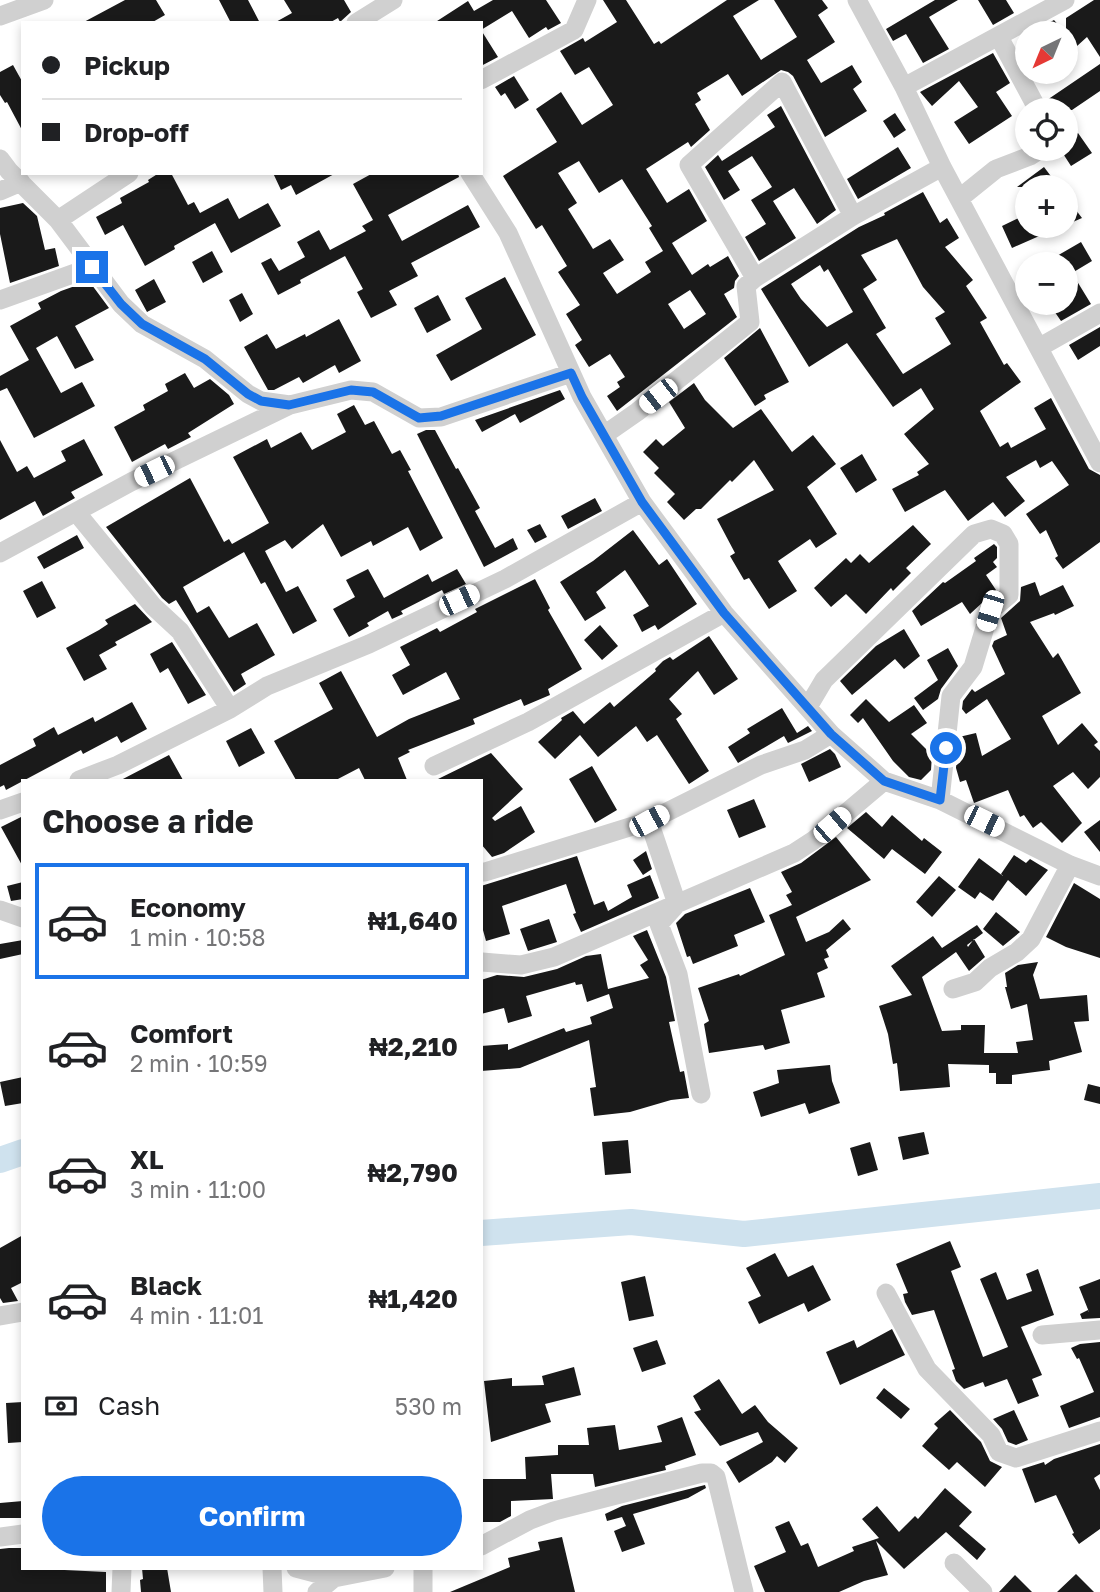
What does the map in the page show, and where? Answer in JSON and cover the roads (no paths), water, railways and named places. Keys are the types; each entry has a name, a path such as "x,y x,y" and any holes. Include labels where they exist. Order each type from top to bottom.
{"street":[{"path":"0,16 44,0"},
{"path":"373,12 393,0"},
{"path":"483,79 573,30 587,0"},
{"path":"857,0 942,167 1100,463"},
{"path":"904,88 1065,0"},
{"path":"999,37 1032,98"},
{"path":"755,278 689,165 782,82 853,216"},
{"path":"0,159 58,220 121,304 142,324 205,359 248,394 261,401 289,405"},
{"path":"960,198 996,169 1017,161"},
{"path":"604,435 648,404 750,322 746,286 755,278 853,216 942,167"},
{"path":"58,220 126,175"},
{"path":"471,175 508,233 571,373 642,502 724,613 831,734 884,781 940,800 1100,876"},
{"path":"0,191 21,182"},
{"path":"0,300 92,267"},
{"path":"1040,347 1100,313"},
{"path":"0,553 131,482 289,405 351,390 373,392 419,418 441,416 571,373"},
{"path":"82,779 118,765 230,709 267,686 369,644 505,579 642,502"},
{"path":"75,512 153,606 180,631 230,709"},
{"path":"808,707 824,680 974,534 991,529 1003,534 1009,544 1009,595 990,611 973,667 951,696 940,800"},
{"path":"434,766 528,722 724,613"},
{"path":"483,872 521,863 649,821 761,765 805,750 831,734"},
{"path":"483,962 521,965 554,957 794,853 814,840 884,781"},
{"path":"0,810 21,803"},
{"path":"649,821 677,904"},
{"path":"953,989 975,982 990,968 1031,940 1070,864"},
{"path":"677,904 659,924 678,974 701,1094"},
{"path":"0,910 21,917"},
{"path":"886,1293 927,1369 991,1434 999,1452 1016,1458 1100,1431"},
{"path":"0,1316 21,1312"},
{"path":"1042,1335 1100,1330"},
{"path":"483,1545 530,1520 554,1511 702,1472 711,1473 716,1477 744,1592"},
{"path":"0,1537 21,1534"},
{"path":"954,1563 983,1592"},
{"path":"121,1570 121,1592"},
{"path":"272,1570 273,1592"},
{"path":"304,1570 334,1578 375,1570"},
{"path":"423,1570 423,1592"},
{"path":"317,1592 334,1578"}],"waterway":[{"path":"0,1160 21,1153"},
{"path":"483,1233 631,1222 744,1234 1100,1196"}]}
